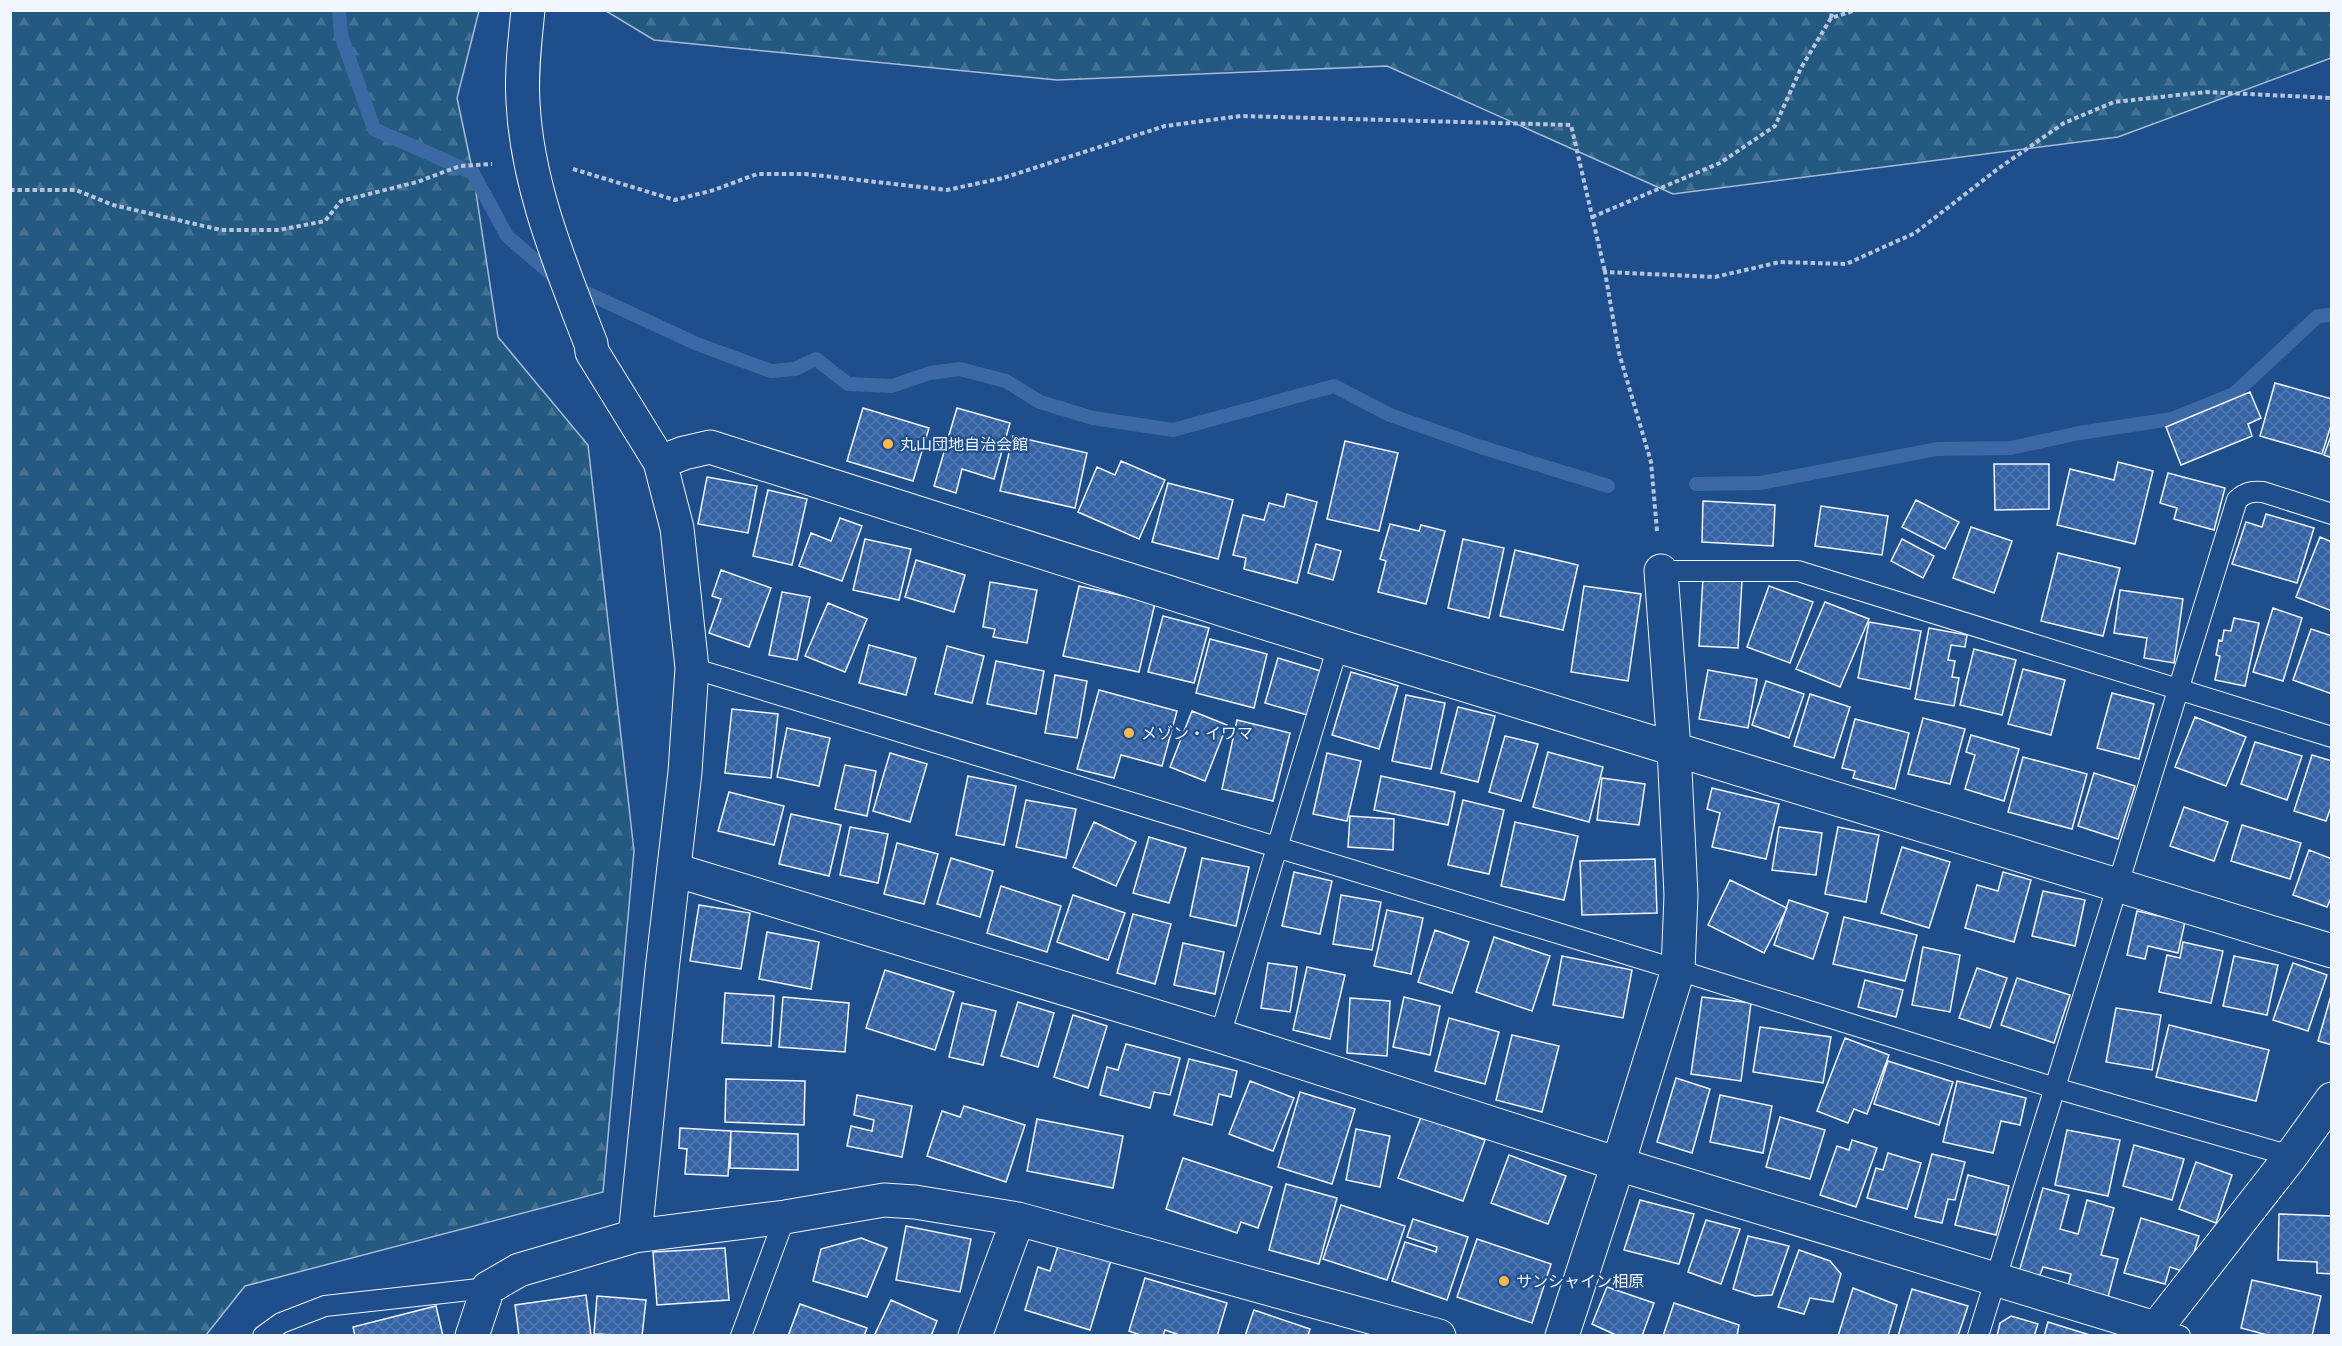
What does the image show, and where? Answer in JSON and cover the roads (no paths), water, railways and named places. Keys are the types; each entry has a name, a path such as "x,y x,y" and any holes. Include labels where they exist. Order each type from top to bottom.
{"street":[{"path":"528,10 523,102 530,160 554,247 592,352 660,462 677,528 692,668 685,772 635,1236"},
{"path":"660,462 710,447 1338,646 2331,951"},
{"path":"1562,1335 1678,970 1681,895 1674,749 1661,571"},
{"path":"675,870 1220,1036 1618,1164 1996,1279 2161,1333 2331,1099"},
{"path":"472,1335 488,1288 519,1270 635,1236 785,1217 884,1200 915,1202 1018,1219 1439,1335"},
{"path":"975,1335 1018,1219"}],"lane":[{"path":"1978,1335 2237,500 2252,491 2263,492 2331,514"},
{"path":"1661,571 1798,571 2331,737"},
{"path":"1220,1036 1279,848 1338,646"},
{"path":"692,668 2055,1088 2291,1156"},
{"path":"741,1335 785,1217"},
{"path":"263,1335 281,1323 325,1306 488,1288"}],"waterway":[{"path":"339,10 341,35 374,129 473,173 507,236 557,279"},
{"path":"574,287 697,344 771,371 795,369 816,359 848,384 892,386 930,373 960,369 1006,381 1040,402 1093,418 1173,430 1334,386 1390,415 1481,447 1608,486"},
{"path":"1696,484 1760,483 1937,449 2011,448 2079,433 2172,419 2234,394 2318,316 2332,315"}],"place":[{"name":"丸山団地自治会館","path":"888,444"},
{"name":"メゾン・イワマ","path":"1129,733"},
{"name":"サンシャイン相原","path":"1504,1281"}]}
